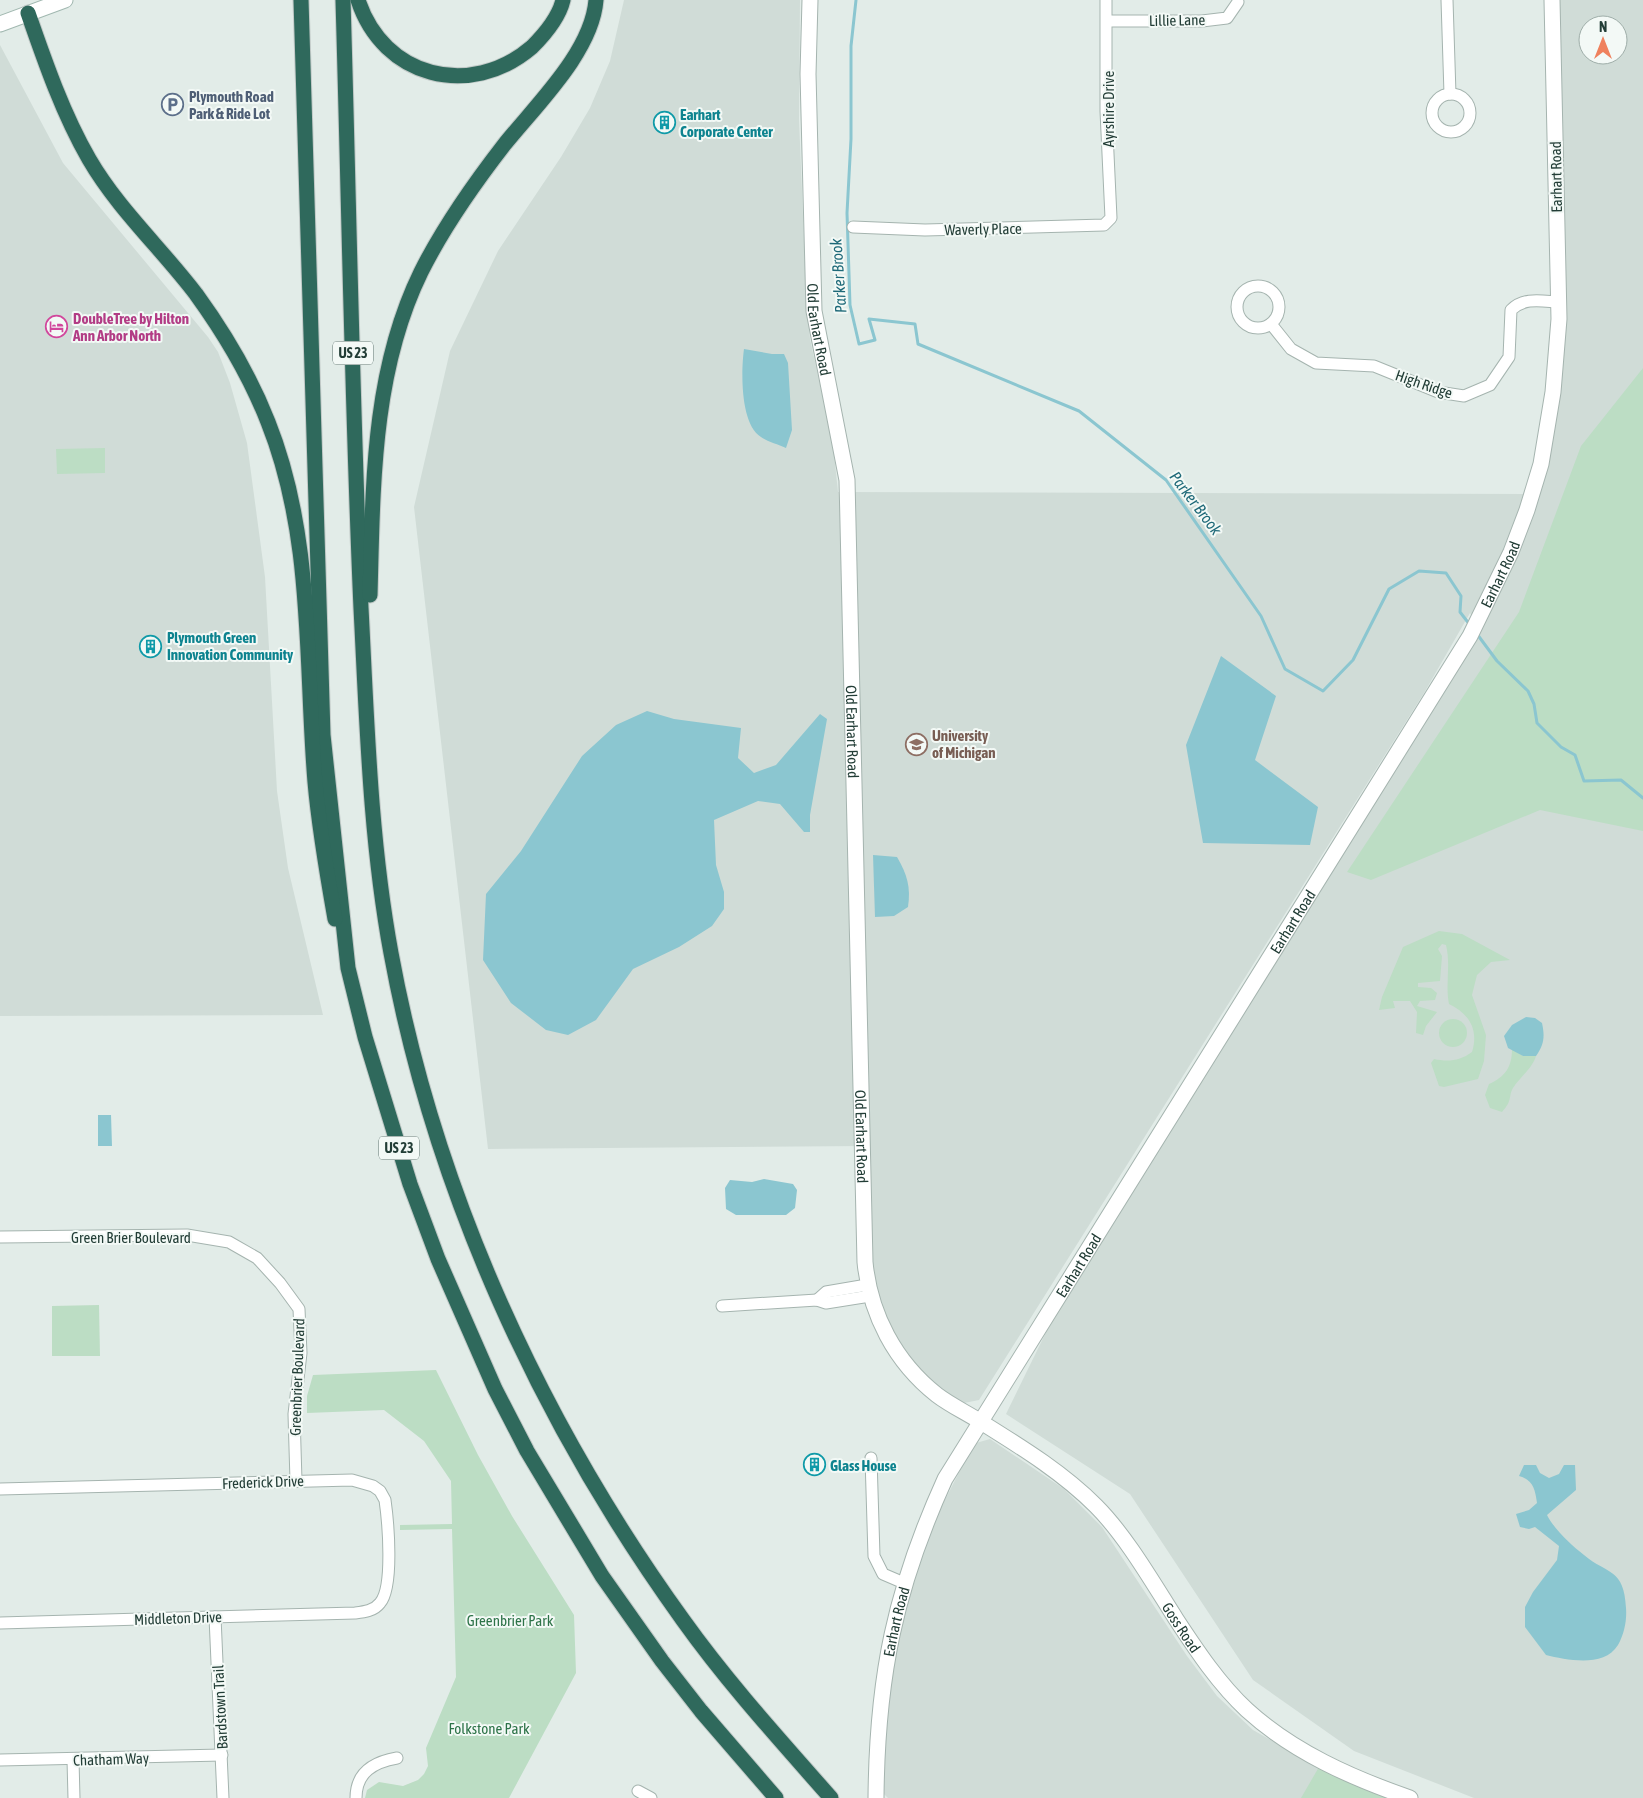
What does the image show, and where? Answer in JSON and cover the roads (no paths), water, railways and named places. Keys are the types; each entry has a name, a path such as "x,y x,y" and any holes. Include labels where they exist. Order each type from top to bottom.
{"highway":[{"name":"US 23","path":"301,0 323,734 348,968 365,1037 410,1184 438,1259 495,1389 548,1489 602,1576 690,1696 776,1798"},
{"name":"US 23","path":"343,0 356,497 374,829 390,951 423,1087 442,1148 486,1268 550,1405 637,1553 686,1625 743,1697 831,1798"},
{"path":"358,0 364,21 382,44 406,61 429,73 465,77 494,70 521,56 543,36 563,0"},
{"path":"366,706 372,512 379,422 398,330 421,272 456,210 566,68 590,30 596,0"},
{"path":"28,14 64,106 89,159 128,214 195,293 225,336 251,382 282,460 298,533 304,591 315,784 331,896 348,968"}],"street":[{"path":"0,24 65,0"},
{"name":"Old Earhart Road","path":"810,0 808,74 814,311 848,480 869,1290 886,1335 905,1363 937,1395 980,1421"},
{"name":"Ayrshire Drive","path":"1106,0 1106,111 1111,218"},
{"path":"1447,0 1450,94"},
{"name":"Earhart Road","path":"876,1798 881,1691 893,1624 904,1583 924,1524 945,1479 1470,636 1490,598 1527,510 1541,464 1553,392 1558,302 1552,0"},
{"name":"Lillie Lane","path":"1107,21 1202,21 1227,18 1238,2"},
{"name":"Waverly Place","path":"853,227 925,230 1092,226 1104,225 1111,218"},
{"name":"High Ridge","path":"1271,324 1292,349 1316,363 1374,366 1448,395 1464,396 1490,385 1509,357 1511,310 1517,304 1528,300 1558,302"},
{"name":"Green Brier Boulevard","path":"0,1237 187,1236 229,1242 257,1258"},
{"name":"Greenbrier Boulevard","path":"257,1258 280,1283 299,1309 301,1353 294,1414 296,1481"},
{"path":"722,1306 817,1300 826,1303 869,1290"},
{"name":"Goss Road","path":"980,1421 1072,1483 1098,1508 1132,1552 1198,1651 1248,1711 1290,1742 1326,1764 1373,1785 1410,1798"},
{"path":"871,1458 874,1556 883,1574 904,1583"},
{"name":"Frederick Drive","path":"0,1490 296,1481 352,1480 364,1482 380,1490 384,1500 388,1585 380,1604 370,1611 355,1613"},
{"name":"Middleton Drive","path":"0,1623 355,1613"},
{"name":"Bardstown Trail","path":"215,1617 222,1755 222,1798"},
{"name":"Chatham Way","path":"0,1760 74,1760 222,1755"},
{"path":"356,1798 360,1777 368,1768 380,1761 397,1758"},
{"path":"74,1760 74,1798"},
{"path":"638,1791 651,1798"}],"water":[{"path":"744,349 784,354 788,363 792,430 786,448 761,437 749,421 744,396 742,370"},
{"path":"1221,656 1276,696 1255,760 1318,807 1310,845 1203,843 1186,745"},
{"path":"647,711 674,719 741,728 738,758 754,773 776,765 820,714 827,719 810,815 810,832 804,832 780,804 758,801 714,820 716,865 724,892 724,909 712,926 679,947 633,969 596,1020 568,1035 546,1030 511,1003 483,960 486,894 521,851 582,756 616,725"},
{"path":"873,855 897,857 906,875 909,893 908,907 894,916 875,917"},
{"path":"1526,1017 1535,1018 1542,1023 1543,1041 1536,1056 1523,1056 1508,1048 1504,1036 1512,1025"},
{"path":"98,1115 111,1115 112,1146 98,1146"},
{"path":"764,1179 793,1184 797,1190 795,1208 786,1215 736,1215 726,1209 725,1188 730,1180 752,1182"},
{"path":"1524,1465 1536,1465 1540,1473 1549,1478 1559,1474 1564,1465 1575,1465 1576,1490 1547,1515 1568,1542 1613,1574 1622,1586 1626,1608 1625,1627 1618,1645 1604,1657 1595,1660 1574,1660 1546,1655 1525,1627 1525,1607 1533,1592 1557,1560 1559,1546 1535,1527 1529,1529 1520,1527 1516,1514 1529,1510 1537,1503 1533,1486 1519,1476"}],"waterway":[{"name":"Parker Brook","path":"856,0 851,46 851,139 847,213 850,305 859,344 875,340 869,319 915,324 918,344 1079,411 1166,480 1261,616 1285,669 1323,691 1353,660 1389,589 1419,571 1446,573 1461,596 1460,612 1470,625"},
{"name":"Parker Brook","path":"1477,634 1497,661 1528,691 1534,704 1537,723 1561,747 1575,755 1584,781 1621,780 1643,798"}],"place":[{"name":"Plymouth Road Park & Ride Lot","path":"173,105"},
{"name":"Earhart Corporate Center","path":"664,123"},
{"name":"DoubleTree by Hilton Ann Arbor North","path":"57,327"},
{"name":"Plymouth Green Innovation Community","path":"151,646"},
{"name":"University of Michigan","path":"916,744"},
{"name":"Glass House","path":"814,1465"}],"park label":[{"name":"Greenbrier Park","path":"510,1620"},
{"name":"Folkstone Park","path":"489,1728"}]}
